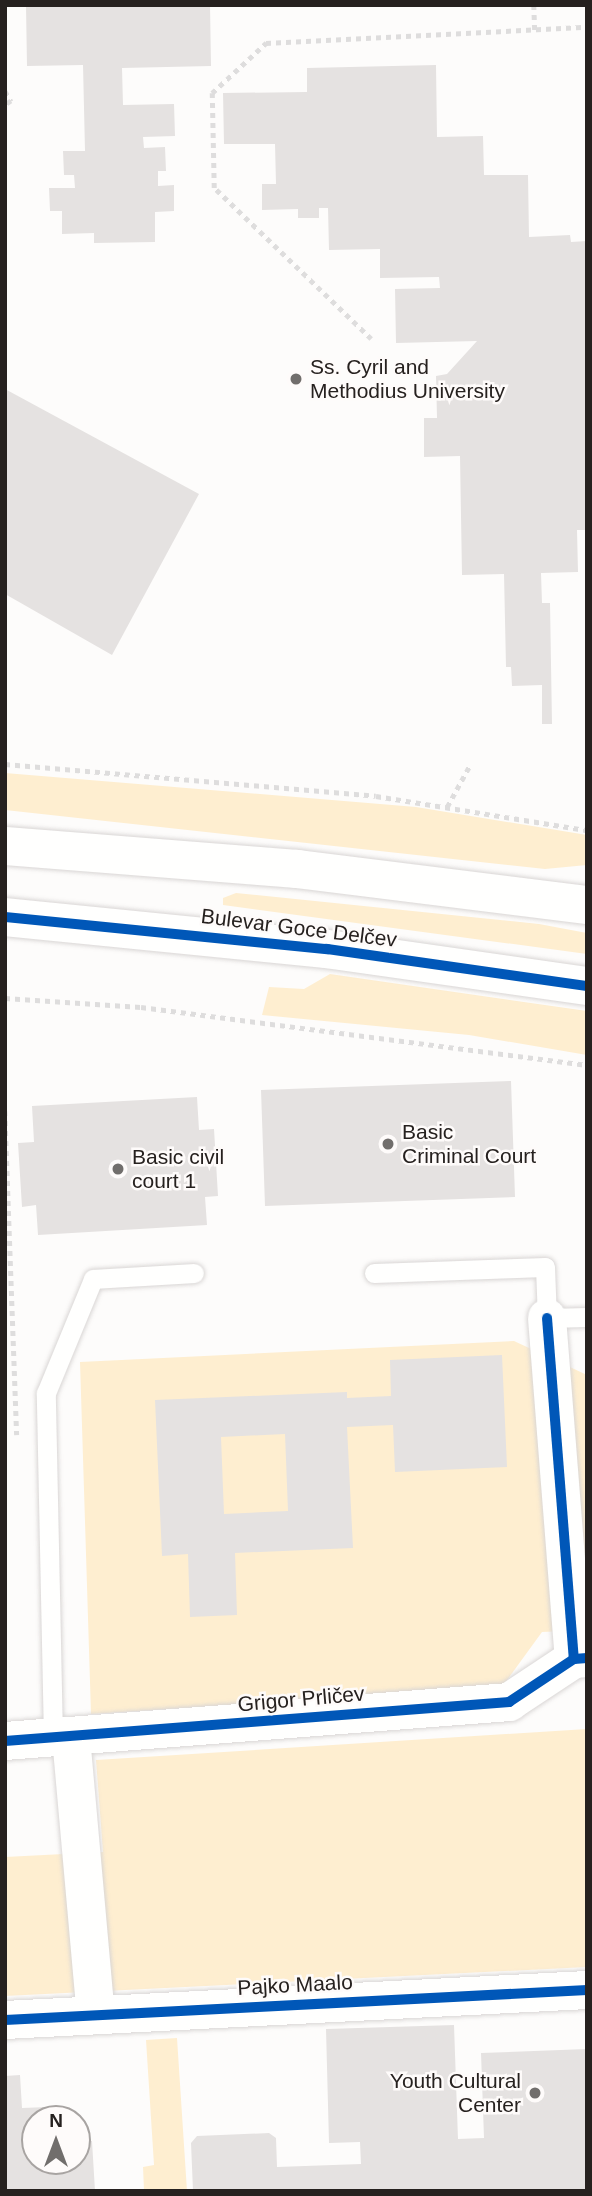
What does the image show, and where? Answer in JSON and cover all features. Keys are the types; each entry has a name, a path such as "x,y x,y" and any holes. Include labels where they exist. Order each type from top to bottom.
{"street":[{"path":"5,846 298,869 587,905"},
{"name":"Bulevar Goce Delčev","path":"5,916 327,949 587,986"},
{"path":"548,1318 580,1658"},
{"name":"Grigor Prličev","path":"5,1741 509,1702 580,1658"},
{"path":"62,1737 96,2015"},
{"name":"Pajko Maalo","path":"5,2020 587,1990"}],"lane":[{"path":"374,1273 545,1267 548,1318 587,1317"},
{"path":"62,1737 46,1393 93,1279 194,1273"}],"path":[{"path":"224,5 303,5"},
{"path":"534,5 535,30"},
{"path":"370,339 214,188 212,93 266,43 587,27"},
{"path":"5,91 11,101 5,106"},
{"path":"5,764 376,796 587,830"},
{"path":"447,807 470,765"},
{"path":"5,998 141,1007 587,1065"},
{"path":"5,1111 17,1446"}],"shaded area":[{"path":"5,773 416,807 587,835 587,865 545,869 5,810"},
{"path":"236,893 539,924 587,933 587,954 223,905 223,898"},
{"path":"330,974 587,1011 587,1055 469,1035 262,1015 269,987 304,989"},
{"path":"514,1341 587,1375 587,1630 542,1632 502,1687 91,1714 80,1362"},
{"path":"587,1729 587,1967 5,1996 5,1857 103,1852 96,1760"},
{"path":"177,2038 187,2191 144,2191 143,2167 154,2165 146,2040"}],"building":[{"path":"210,5 211,66 122,68 123,105 174,104 175,136 143,137 144,148 165,147 166,171 158,171 158,186 174,185 174,211 155,212 155,242 94,243 94,233 62,234 62,211 50,211 49,188 75,188 74,175 64,175 63,151 85,151 83,65 27,66 26,6"},
{"path":"436,65 437,137 483,136 484,175 528,175 529,237 570,235 571,242 587,241 587,530 577,530 578,572 541,573 542,603 550,603 552,724 542,724 542,685 512,686 511,667 506,667 504,574 462,575 460,456 424,457 424,418 437,418 436,376 447,374 477,341 396,343 395,289 440,288 439,277 380,278 380,249 329,250 328,208 319,208 319,218 298,218 298,209 262,210 262,184 276,184 275,144 224,144 223,93 307,92 307,68"},
{"path":"5,389 199,494 112,655 5,594"},
{"name":"Basic Criminal Court","path":"511,1081 515,1197 265,1206 261,1090"},
{"name":"Basic civil court 1","path":"197,1097 199,1130 214,1129 218,1196 205,1197 207,1225 38,1235 36,1205 22,1207 18,1143 34,1142 32,1106"},
{"path":"502,1355 507,1467 395,1472 393,1425 347,1427 353,1548 235,1553 237,1615 190,1617 188,1554 162,1556 155,1400 347,1392 347,1398 391,1396 390,1360","holes":["285,1434 288,1511 224,1514 221,1437"]},
{"name":"Youth Cultural Center","path":"454,2025 458,2139 484,2138 481,2053 587,2049 587,2191 193,2191 191,2143 197,2136 269,2133 276,2138 277,2167 361,2164 360,2142 329,2143 326,2029"},
{"path":"20,2075 21,2175 91,2175 92,2141 95,2191 5,2191 5,2076"}],"cycle path":[{"path":"5,917 327,949 587,986"},
{"path":"547,1318 574,1659"},
{"path":"5,1741 509,1702 574,1659 587,1658"},
{"path":"5,2020 587,1990"}],"place":[{"name":"Ss. Cyril and Methodius University","path":"296,379"},
{"name":"Basic Criminal Court","path":"388,1144"},
{"name":"Basic civil court 1","path":"118,1169"},
{"name":"Youth Cultural Center","path":"535,2093"}]}
